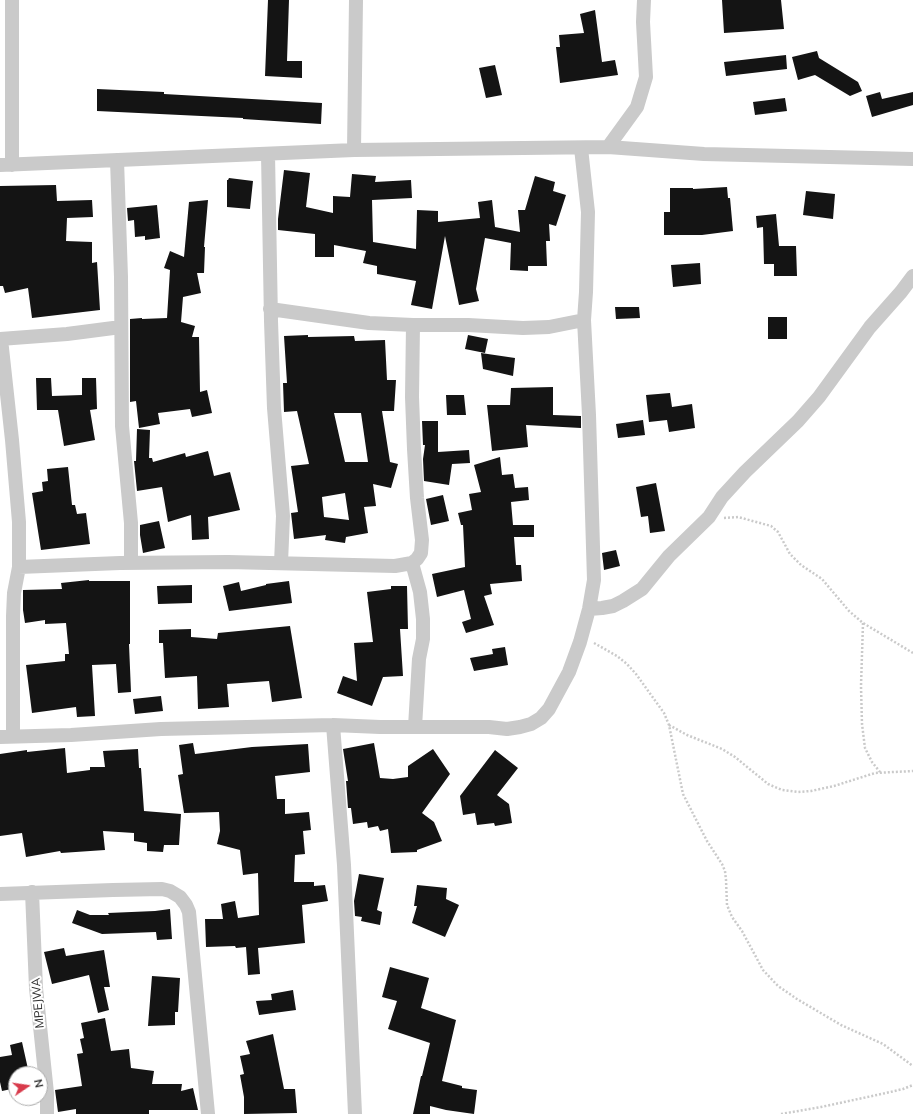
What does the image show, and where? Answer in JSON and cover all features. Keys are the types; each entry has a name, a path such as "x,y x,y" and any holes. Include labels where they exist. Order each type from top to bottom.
{"street":[{"path":"12,0 6,165 354,150 581,148 608,148 704,154 913,159"},
{"path":"354,150 356,0"},
{"path":"608,148 637,107 646,77 643,22 644,0"},
{"path":"121,327 67,334 0,339 12,440 19,522 19,567 13,601 6,736 71,735 161,729 333,725 489,727 507,729 531,724 541,718 549,709 569,672 582,636 594,580 584,320 588,212 581,148"},
{"path":"268,154 270,309 274,408 283,510 282,563"},
{"path":"117,160 122,426 131,523 131,563"},
{"path":"589,609 613,606 638,593 648,584 669,556 709,517 722,497 745,472 798,421 819,397 870,327 913,276"},
{"path":"270,309 369,323 413,325 523,328 549,327 584,320"},
{"path":"19,567 80,564 228,562 396,566 412,563 421,553 422,540 417,498 414,449 412,397 413,325"},
{"path":"412,563 420,592 423,619 423,639 418,659 415,727"},
{"path":"333,725 344,865 356,1114"},
{"path":"0,894 162,889 170,891 180,897 189,912 208,1114"},
{"name":"MPEJWA","path":"32,892 36,988 48,1114"}],"path":[{"path":"709,517 738,517 771,526 778,532 790,554 801,565 822,579 849,611 863,623 913,653"},
{"path":"863,623 861,686 862,724 866,748 872,762 880,772"},
{"path":"582,636 617,656 627,664 664,713 669,725 683,794 707,841 722,864 725,871 727,905 732,917 742,931 763,970 778,986 797,999 841,1025 883,1044 913,1066"},
{"path":"669,725 687,735 722,749 736,757 768,784 782,790 798,792 811,791 880,772 913,771"},
{"path":"781,1114 821,1108 904,1089 913,1085"}],"building":[{"path":"268,0 289,0 287,61 302,61 302,78 265,76"},
{"path":"722,0 781,0 784,29 724,33"},
{"path":"595,10 602,62 615,60 618,75 560,83 556,47 560,47 559,35 584,33 580,14"},
{"path":"817,51 819,58 858,82 862,91 850,96 815,75 798,80 792,57"},
{"path":"786,55 787,69 726,76 724,62"},
{"path":"495,65 502,95 486,98 479,68"},
{"path":"97,89 322,103 321,124 243,118 97,111"},
{"path":"880,92 882,99 913,92 913,105 872,117 866,96"},
{"path":"785,98 787,111 755,115 753,102"},
{"path":"284,170 310,173 306,207 333,213 333,196 350,197 352,174 376,176 375,182 411,180 412,198 372,200 373,242 416,249 417,210 438,211 438,222 480,218 478,202 492,200 495,227 520,232 518,210 525,210 535,176 555,182 553,191 566,195 556,226 549,224 550,241 546,241 547,266 528,266 528,271 510,270 511,243 485,238 476,289 479,301 459,305 445,236 432,309 411,305 416,281 377,274 377,266 363,263 366,251 334,245 334,257 315,257 315,234 278,230"},
{"path":"229,178 253,181 250,209 227,207 227,180"},
{"path":"56,185 57,201 92,200 93,217 67,218 66,241 92,242 92,263 97,262 100,310 32,318 28,288 5,293 3,286 0,286 0,186"},
{"path":"727,187 728,198 730,198 733,231 702,235 664,235 664,212 670,212 670,188 693,189"},
{"path":"806,191 835,194 833,219 803,215"},
{"path":"208,200 204,247 204,273 197,273 201,293 183,297 181,322 195,326 192,337 199,337 200,392 207,390 212,413 192,417 190,409 158,413 160,424 139,428 136,401 130,402 130,319 167,318 170,270 164,268 170,251 184,257 189,202"},
{"path":"157,205 160,238 145,240 145,236 135,237 134,220 128,221 127,208"},
{"path":"776,214 779,246 796,246 797,276 774,276 774,264 764,264 763,227 757,228 756,216"},
{"path":"700,263 701,284 673,287 671,265"},
{"path":"615,307 639,307 640,318 616,319"},
{"path":"768,317 787,317 787,339 768,339"},
{"path":"468,335 488,339 485,353 465,349"},
{"path":"284,336 354,336 355,341 385,340 387,380 396,380 394,411 382,411 390,462 398,464 391,488 373,484 376,506 364,507 368,533 346,537 345,543 325,540 326,535 294,539 291,513 298,512 291,466 309,464 297,411 284,412 283,383 287,383","holes":["334,413 361,413 368,462 345,462","345,493 349,520 324,517 322,497"]},
{"path":"481,353 515,358 513,376 483,369"},
{"path":"36,378 51,378 52,396 82,395 82,378 96,378 97,409 90,410 95,440 64,446 58,410 37,410"},
{"path":"553,387 553,415 581,416 581,428 526,425 528,447 492,451 487,405 510,405 511,388"},
{"path":"670,393 672,407 692,404 695,428 669,432 667,420 649,422 646,395"},
{"path":"446,395 464,395 466,415 447,415"},
{"path":"643,420 645,435 618,438 616,424"},
{"path":"422,421 438,421 438,452 469,450 470,463 452,464 449,485 424,481 423,459 425,445 423,445"},
{"path":"137,429 150,430 149,458 152,458 153,462 185,453 186,457 208,451 214,476 230,472 240,510 208,517 209,539 192,540 191,515 168,522 162,487 137,491 134,461 136,461"},
{"path":"500,457 502,475 513,474 515,488 528,487 529,500 511,502 513,525 534,525 534,537 514,537 516,565 521,565 522,581 490,584 492,594 484,596 494,625 466,633 462,622 471,619 464,590 437,597 432,574 465,567 463,525 461,525 458,513 472,510 469,494 481,492 474,465"},
{"path":"68,467 72,505 75,505 77,514 86,513 90,544 41,550 32,493 43,491 42,482 48,481 47,469"},
{"path":"656,483 665,531 650,533 648,516 641,517 636,487"},
{"path":"443,495 449,521 431,525 426,499"},
{"path":"159,521 165,548 143,553 140,525"},
{"path":"616,550 620,566 604,570 602,553"},
{"path":"89,580 130,581 129,644 131,692 118,693 116,664 92,665 95,716 77,717 76,707 32,713 26,665 65,661 65,654 69,654 66,623 45,624 45,620 25,623 23,610 23,590 62,589 61,583"},
{"path":"289,581 292,603 229,611 223,586 239,582 241,591 266,584"},
{"path":"192,585 192,603 158,604 157,586"},
{"path":"391,586 407,586 408,629 400,629 403,676 383,677 372,706 337,693 343,676 357,681 354,643 373,642 367,592 391,589"},
{"path":"290,626 302,698 272,702 269,681 227,684 229,707 198,709 197,676 165,678 163,643 159,643 159,630 191,629 191,637 217,639 218,633"},
{"path":"505,647 508,665 474,671 470,658 493,654 492,649"},
{"path":"161,696 163,711 135,714 133,699"},
{"path":"193,743 195,754 252,747 308,744 310,772 275,776 277,799 285,799 285,814 309,812 311,830 303,831 305,854 295,855 294,882 314,882 314,886 325,885 328,901 302,905 305,943 258,948 260,974 248,975 246,947 206,947 205,919 223,919 221,904 235,901 238,918 259,915 258,873 243,875 240,850 217,844 220,831 219,812 184,813 178,775 183,774 179,745"},
{"path":"374,743 380,778 393,779 408,777 408,766 433,749 450,774 422,813 434,822 442,841 417,850 417,852 391,853 388,829 380,831 378,826 368,828 367,822 353,824 351,808 348,808 346,781 348,781 343,749"},
{"path":"65,748 67,773 90,770 90,767 105,767 103,751 138,749 144,811 181,814 179,845 164,845 163,852 147,851 147,843 134,841 134,833 103,831 105,850 61,853 60,851 26,857 22,833 0,836 0,754 27,750 27,752"},
{"path":"495,750 518,768 497,795 509,804 512,823 495,826 494,823 477,825 475,813 463,815 460,796"},
{"path":"359,874 384,878 377,910 382,912 380,925 361,921 362,917 355,916 354,901"},
{"path":"417,885 447,888 446,899 459,905 445,937 412,923 417,906 414,906"},
{"path":"170,909 172,939 157,940 156,932 102,934 72,923 77,910 90,915 109,915 108,913"},
{"path":"64,948 66,956 104,950 110,987 104,987 109,1010 98,1013 89,975 52,984 44,952"},
{"path":"390,967 429,978 421,1008 456,1020 442,1081 462,1086 462,1088 477,1090 474,1114 430,1106 430,1114 413,1114 430,1043 388,1029 397,1001 382,997"},
{"path":"152,976 180,978 178,1012 175,1012 175,1025 148,1026"},
{"path":"293,990 296,1010 259,1015 256,1001 272,1000 271,994"},
{"path":"105,1018 111,1051 129,1049 131,1068 154,1071 152,1084 182,1084 181,1091 193,1088 198,1110 149,1110 149,1114 76,1114 76,1109 58,1112 55,1090 82,1086 77,1054 83,1053 80,1039 84,1038 81,1023"},
{"path":"273,1034 284,1089 295,1089 297,1113 244,1114 244,1097 240,1075 244,1074 240,1056 250,1054 246,1041"},
{"path":"22,1042 27,1066 8,1066 8,1090 2,1091 0,1082 0,1057 12,1055 10,1045"}]}
